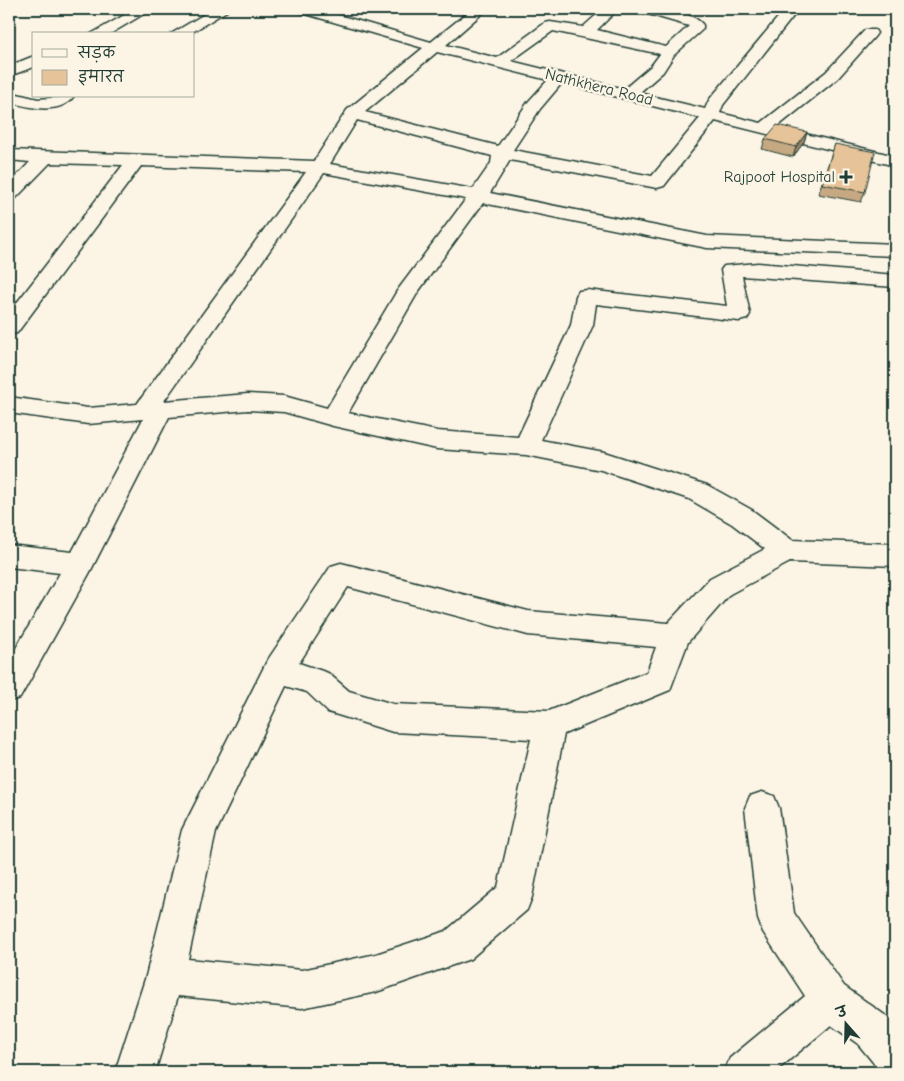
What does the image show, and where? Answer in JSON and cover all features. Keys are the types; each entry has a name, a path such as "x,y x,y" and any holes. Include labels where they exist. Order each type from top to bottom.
{"street":[{"path":"102,32 145,9"},
{"path":"182,32 223,9"},
{"name":"Nathkhera Road","path":"304,9 434,47 893,158"},
{"path":"9,688 80,564 152,410 319,167 353,114 480,9"},
{"path":"586,32 610,9"},
{"path":"628,94 657,68 669,52 696,29 696,25 669,14 646,9"},
{"path":"353,114 502,153 657,182 710,114 715,104 785,10"},
{"path":"499,63 550,26 586,32 669,52"},
{"path":"765,128 832,75 870,33"},
{"path":"9,71 32,62"},
{"path":"333,418 408,291 478,196 500,163 502,153 534,106 560,77"},
{"path":"9,97 40,105 55,103 63,98"},
{"path":"9,155 319,167 478,196 708,242 895,250"},
{"path":"9,194 45,157"},
{"path":"9,328 136,160"},
{"path":"526,446 582,326 587,296 739,314 731,270 758,269 895,281"},
{"path":"9,405 88,416 257,402 284,404 333,418 437,440 526,446 604,461 698,492 742,517 786,551"},
{"path":"278,670 317,682 339,702 393,718 550,725 659,681 675,636 720,586 786,551 895,555"},
{"path":"9,556 80,564"},
{"path":"135,1072 165,976 199,830 278,670 340,574 528,623 675,636"},
{"path":"165,976 302,989 376,973 457,946 514,897 550,725"},
{"path":"762,808 776,919 830,1000 872,1030 895,1058"},
{"path":"744,1072 830,1000"}],"building":[{"path":"777,125 807,132 796,147 765,139"},
{"path":"835,144 875,152 865,192 822,184"}],"place":[{"name":"Rajpoot Hospital","path":"846,177"}]}
